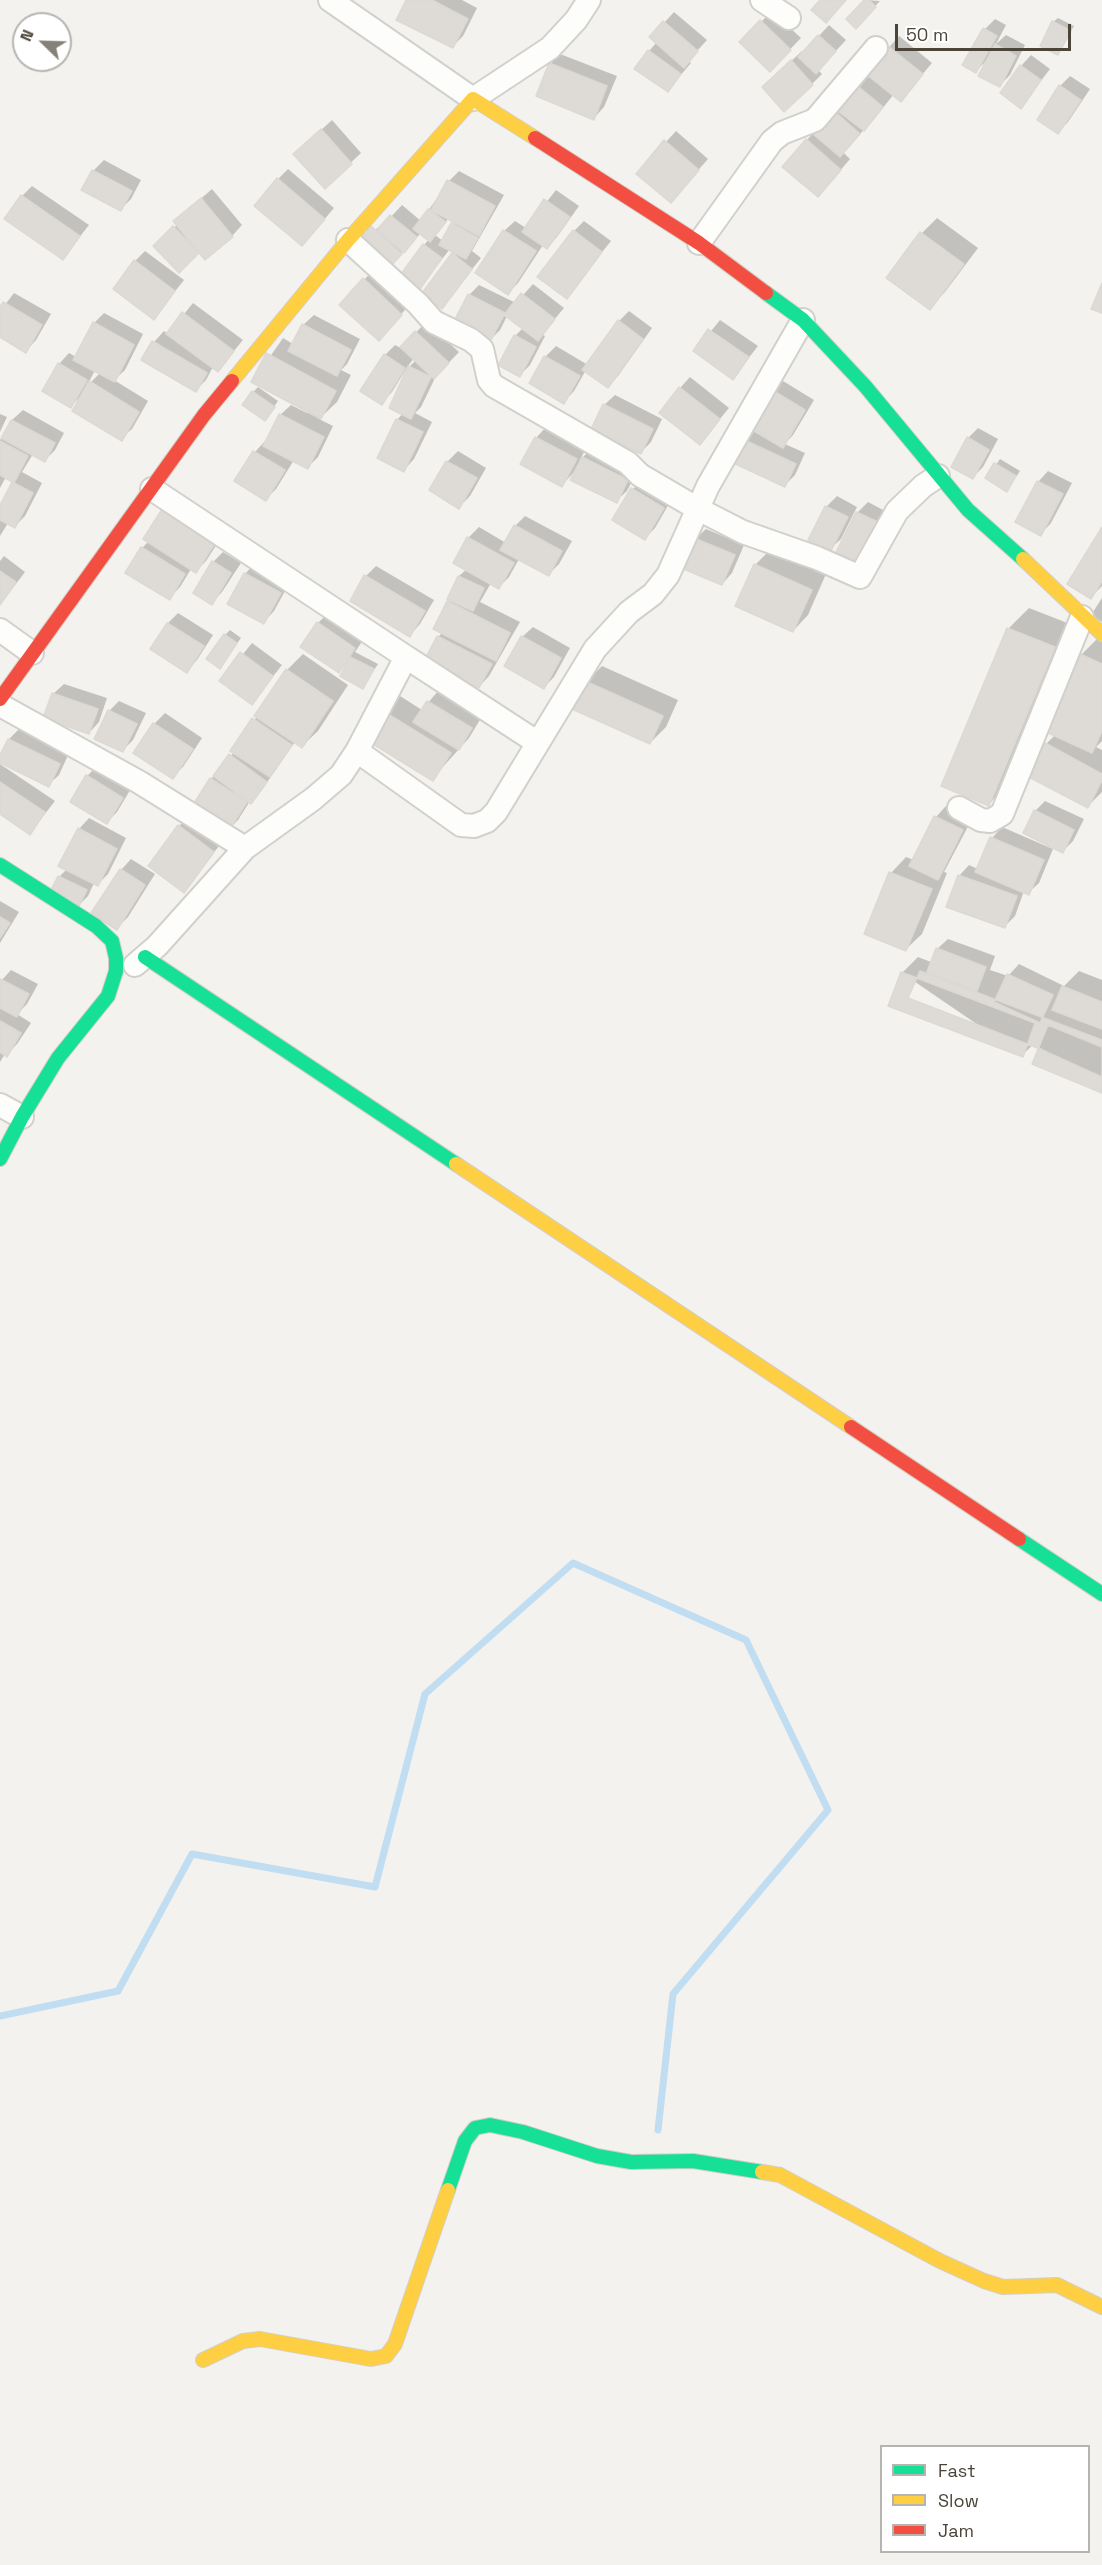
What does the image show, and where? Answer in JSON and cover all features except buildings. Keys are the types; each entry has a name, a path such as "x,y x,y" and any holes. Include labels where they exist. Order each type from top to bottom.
{"street":[{"path":"330,0 473,99 699,243 803,320 865,386 968,510 1011,547 1102,634"},
{"path":"0,699 204,415 348,240 473,99 550,48 572,26 589,0"},
{"path":"762,0 789,18"},
{"path":"699,243 772,141 782,133 815,120 876,48"},
{"path":"348,240 418,304 434,322 471,340 482,349 489,380 494,386 616,456 640,475 743,532 818,558 860,577 897,511 923,486 938,476"},
{"path":"357,751 460,825 474,826 487,821 496,812 595,649 629,612 653,594 668,575 708,486 803,320"},
{"path":"152,489 538,743"},
{"path":"959,808 981,820 990,821 1002,814 1082,617"},
{"path":"0,630 32,653"},
{"path":"116,971 127,969 145,957 245,848 313,799 341,775 357,751 406,657"},
{"path":"0,705 139,782 245,848"},
{"path":"0,865 96,926 112,940 117,958 116,971 108,996 58,1058 22,1117 0,1159"},
{"path":"145,957 1102,1593"},
{"path":"0,1105 22,1117"},
{"path":"203,2360 243,2341 260,2339 371,2359 386,2356 394,2344 465,2141 475,2128 489,2125 513,2129 597,2156 632,2162 693,2161 780,2175 940,2261 984,2281 1003,2287 1057,2285 1102,2307"}],"waterway":[{"path":"0,2016 118,1991 192,1854 375,1887 425,1694 573,1563 746,1640 828,1810 673,1994 658,2130"}],"traffic: fast":[{"path":"766,293 803,320 865,386 968,510 1023,559"},
{"path":"0,865 96,926 112,941 116,958 116,971 108,996 58,1058 22,1117 0,1159"},
{"path":"145,957 456,1164"},
{"path":"1019,1539 1102,1594"},
{"path":"448,2190 465,2141 475,2128 490,2125 523,2132 597,2156 631,2162 693,2161 762,2172"}],"traffic: slow":[{"path":"232,381 348,240 473,99 535,138"},
{"path":"1023,559 1102,634"},
{"path":"456,1164 851,1427"},
{"path":"762,2172 780,2175 940,2261 984,2281 1003,2287 1057,2285 1102,2307"},
{"path":"203,2360 243,2341 260,2339 371,2359 386,2356 395,2344 448,2190"}],"traffic: jam":[{"path":"535,138 699,243 766,293"},
{"path":"0,699 204,415 232,381"},
{"path":"851,1427 1019,1539"}]}
